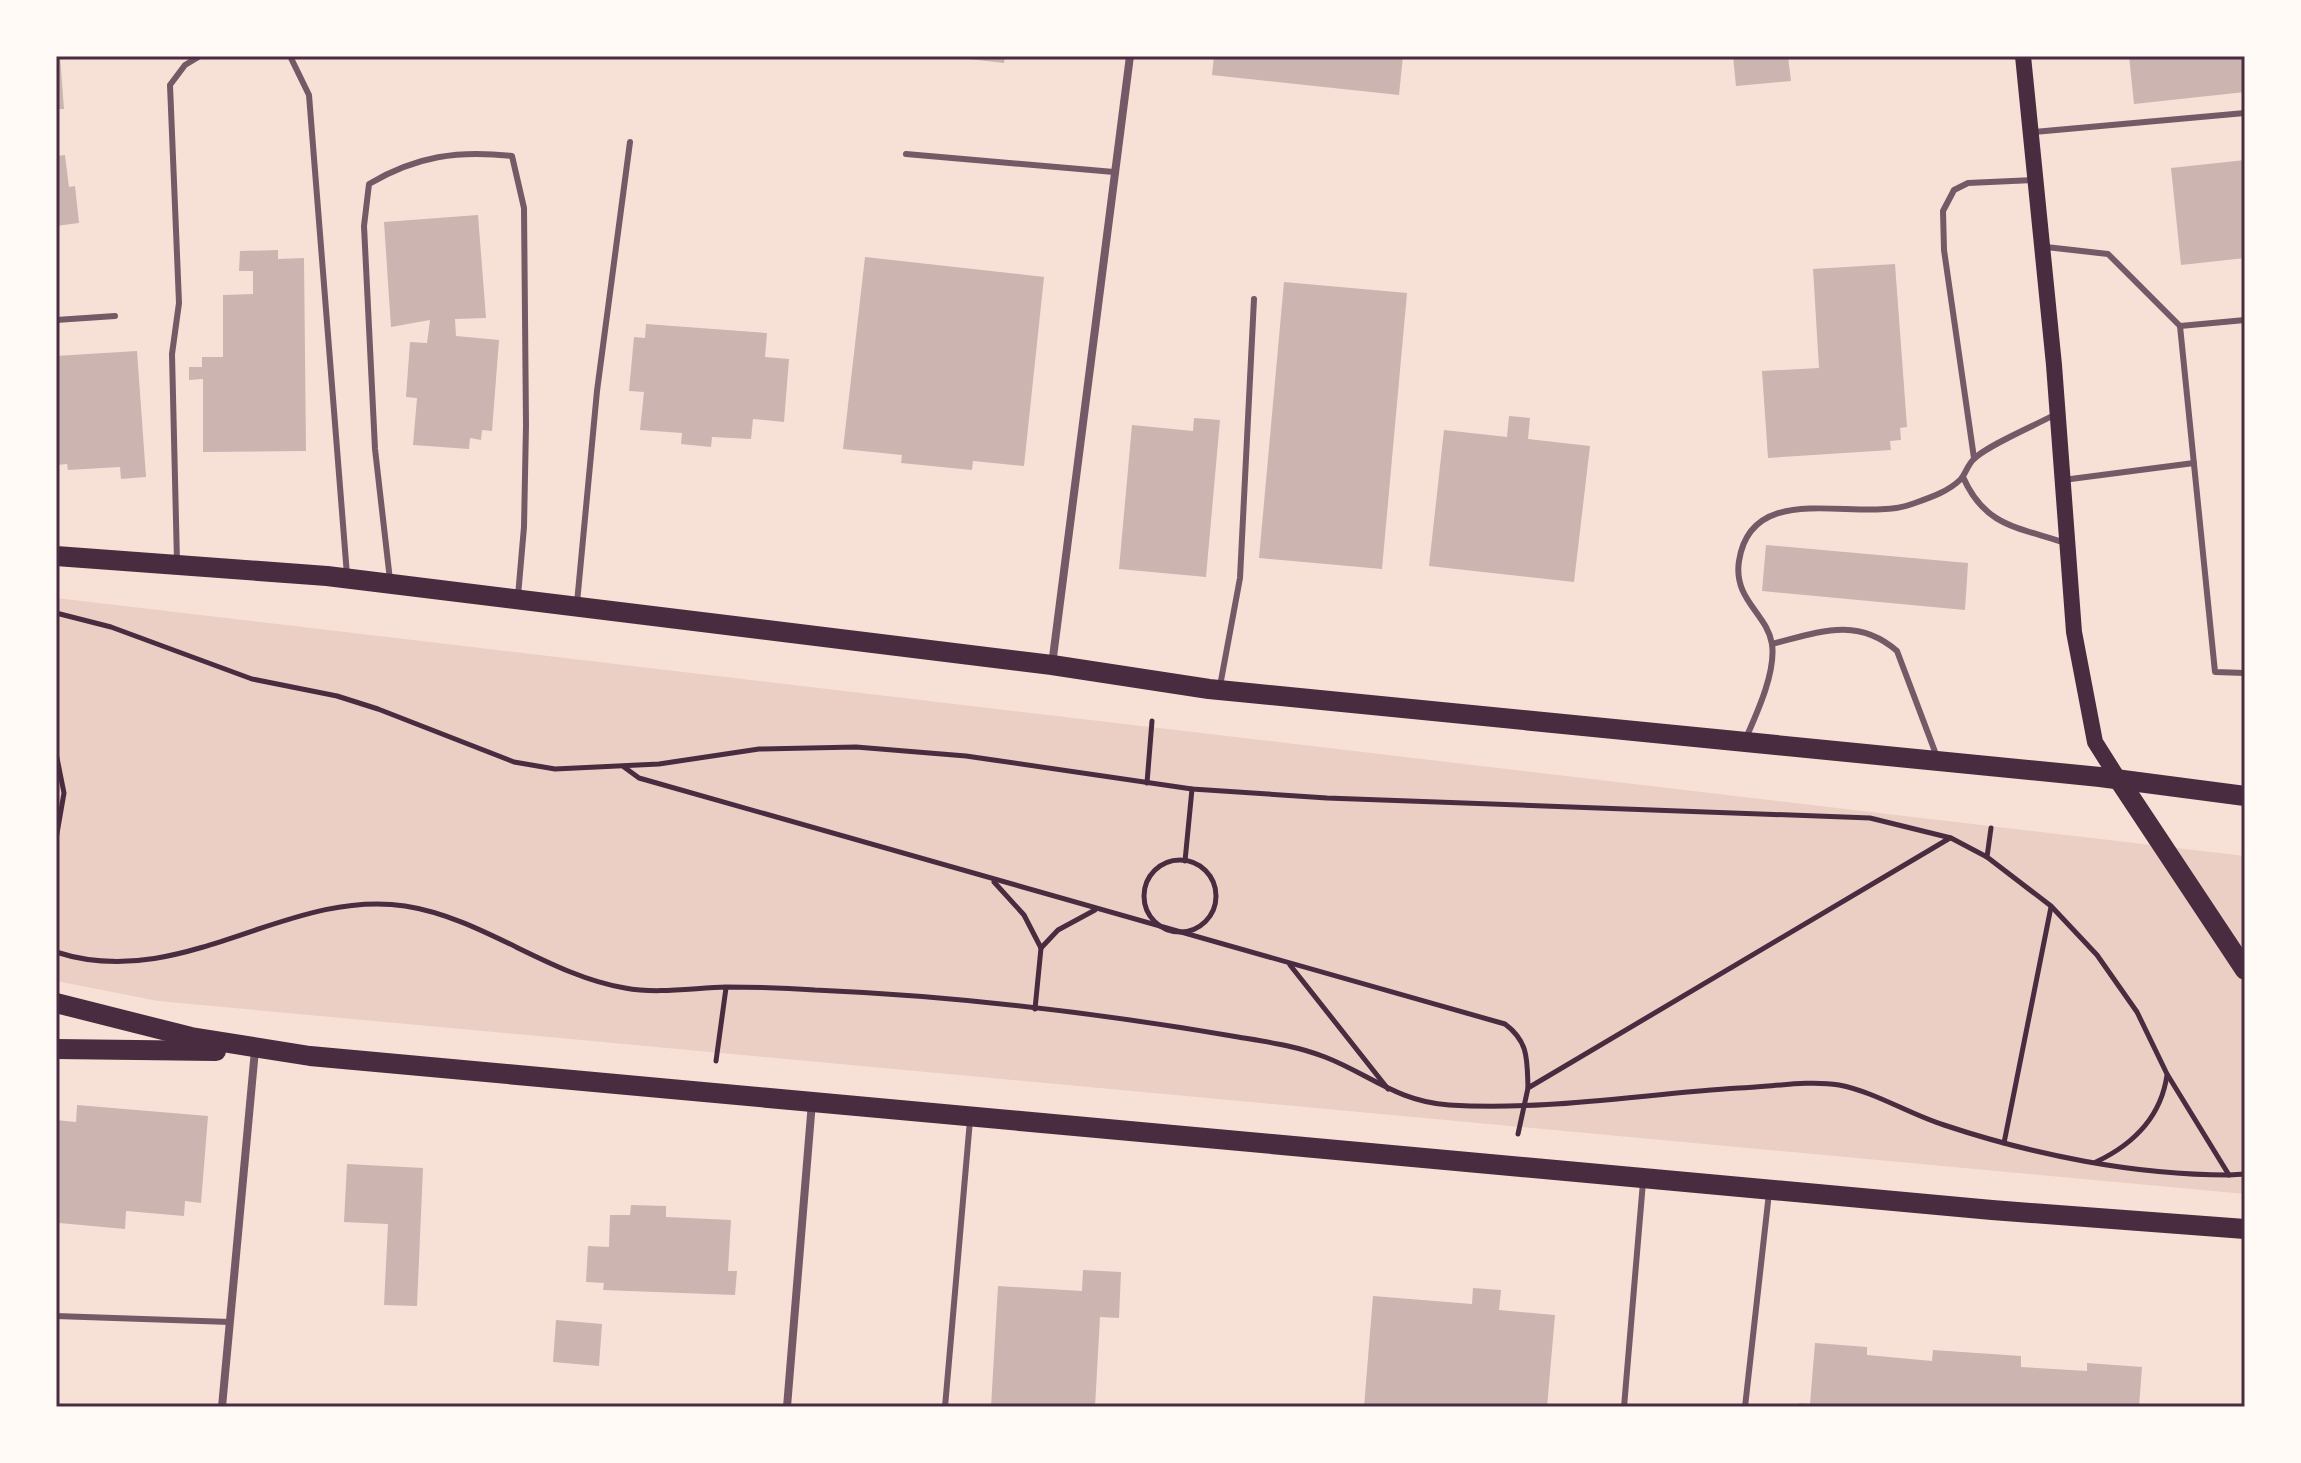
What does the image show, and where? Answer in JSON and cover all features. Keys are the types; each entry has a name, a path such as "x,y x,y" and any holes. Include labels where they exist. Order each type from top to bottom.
{"main road":[{"path":"2023,56 2074,632 2095,742 2245,970"},
{"path":"56,556 347,578 1052,665 1220,689 1938,761 2245,796"},
{"path":"56,1003 255,1050"},
{"path":"56,1049 255,1050 1509,1166 2245,1229"}],"street":[{"path":"1052,665 1130,56"},
{"path":"222,1407 255,1050"},
{"path":"787,1407 812,1102"}],"lane":[{"path":"177,565 172,354 179,303 170,85 185,65 200,56"},
{"path":"290,56 309,95 347,578"},
{"path":"2030,132 2245,113"},
{"path":"577,607 597,391 630,142"},
{"path":"391,584 375,449 364,226 369,184 399,166 468,151 512,156 524,208 526,439 524,527 517,599"},
{"path":"906,154 1114,172"},
{"path":"1974,458 1944,250 1943,211 1954,190 1968,183 2035,180"},
{"path":"2042,247 2108,254 2180,326 2215,672 2245,673"},
{"path":"1220,689 1240,578 1254,299"},
{"path":"56,320 115,316"},
{"path":"2180,326 2245,320"},
{"path":"1745,742 1764,695 1772,644 1739,582 1739,560 1750,532 1772,514 1803,508 1881,509 1909,506 1948,489 1963,477 1974,458 2057,414"},
{"path":"2062,480 2194,463"},
{"path":"1963,477 1982,510 1999,520 2067,543"},
{"path":"1772,644 1820,632 1862,629 1884,640 1897,651 1938,761"},
{"path":"945,1407 970,1116"},
{"path":"1624,1407 1644,1178"},
{"path":"1745,1407 1769,1189"},
{"path":"56,1316 230,1322"}],"path":[{"path":"56,613 111,627 252,679 337,696 378,709 514,762 555,769 624,766 759,749 856,747 966,756 1192,789 1327,798 1870,818 1951,838 1987,857 2051,906 2097,955 2137,1012 2167,1074 2229,1175"},
{"path":"1147,783 1152,721"},
{"path":"56,753 64,793 56,839"},
{"path":"624,766 639,778 994,882 1505,1024 1522,1039 1527,1049 1527,1103 1509,1166"},
{"path":"1185,861 1192,789"},
{"path":"1987,857 1991,828"},
{"path":"1528,1088 1951,838"},
{"path":"1185,861 1204,868 1211,877 1216,899 1214,910 1200,927 1179,932 1168,930 1158,925 1145,907 1145,884 1160,866 1185,861"},
{"path":"994,882 1024,915 1041,948 1035,1009"},
{"path":"56,952 80,960 163,957 212,947 299,916 371,905 407,906 451,919 585,977 628,989 726,987 848,992 1141,1021 1296,1047 1331,1059 1391,1093 1445,1105 1582,1103 1695,1090 1834,1084 1943,1125 2004,1143 2094,1162 2245,1174"},
{"path":"2004,1143 2051,906"},
{"path":"1041,948 1058,930 1095,910"},
{"path":"77,971 80,960"},
{"path":"1290,965 1391,1093"},
{"path":"715,1066 726,987"},
{"path":"2094,1162 2120,1149 2151,1121 2162,1100 2167,1074"}],"shaded area":[{"path":"56,598 2245,856 2245,1194 158,1001 56,981"}],"building":[{"path":"56,56 60,56 64,109 56,109"},
{"path":"943,56 1005,56 1004,63"},
{"path":"1214,56 1403,56 1399,95 1212,75"},
{"path":"1733,56 1788,56 1791,81 1736,86"},
{"path":"2129,56 2245,56 2245,92 2134,104"},
{"path":"65,155 69,187 75,186 79,223 56,226 56,156"},
{"path":"2245,160 2245,258 2181,265 2171,168"},
{"path":"478,215 486,318 455,319 456,336 499,340 492,431 482,430 481,440 470,438 469,449 413,445 417,398 406,397 410,342 427,343 430,320 391,327 384,222"},
{"path":"278,250 278,259 304,258 306,451 203,452 203,379 189,380 189,367 202,367 202,357 223,357 223,295 253,294 253,271 239,271 240,251"},
{"path":"865,257 1044,277 1024,466 973,461 972,470 901,463 902,455 843,449"},
{"path":"1895,264 1907,427 1900,428 1901,440 1890,441 1891,450 1768,458 1762,371 1819,368 1813,269"},
{"path":"1284,282 1407,293 1382,569 1259,558"},
{"path":"646,324 767,333 765,357 789,359 784,422 753,419 751,439 712,437 711,447 681,444 682,433 640,430 644,392 629,391 634,337 645,338"},
{"path":"137,351 146,477 121,479 120,467 68,470 67,464 56,465 56,356"},
{"path":"1509,416 1530,418 1528,439 1590,446 1574,582 1429,566 1444,430 1507,437"},
{"path":"1194,418 1220,420 1206,577 1119,569 1132,425 1193,431"},
{"path":"1766,545 1968,563 1965,610 1762,591"},
{"path":"77,1105 208,1116 201,1203 185,1201 184,1216 126,1211 125,1229 59,1223 56,1234 56,1120 76,1122"},
{"path":"347,1164 423,1168 417,1306 384,1305 388,1224 344,1222"},
{"path":"631,1205 666,1206 666,1217 731,1220 728,1271 737,1271 735,1295 603,1290 604,1283 586,1282 588,1246 609,1247 610,1215 630,1215"},
{"path":"1083,1270 1121,1272 1119,1318 1100,1317 1095,1407 991,1407 998,1286 1082,1291"},
{"path":"1473,1288 1501,1290 1499,1310 1555,1315 1547,1407 1364,1407 1373,1296 1472,1304"},
{"path":"556,1320 602,1324 599,1366 553,1362"},
{"path":"1815,1343 1867,1347 1867,1355 1932,1361 1933,1350 2021,1356 2021,1367 2087,1371 2087,1363 2142,1367 2139,1407 1799,1407 1799,1403 1810,1404"}]}
